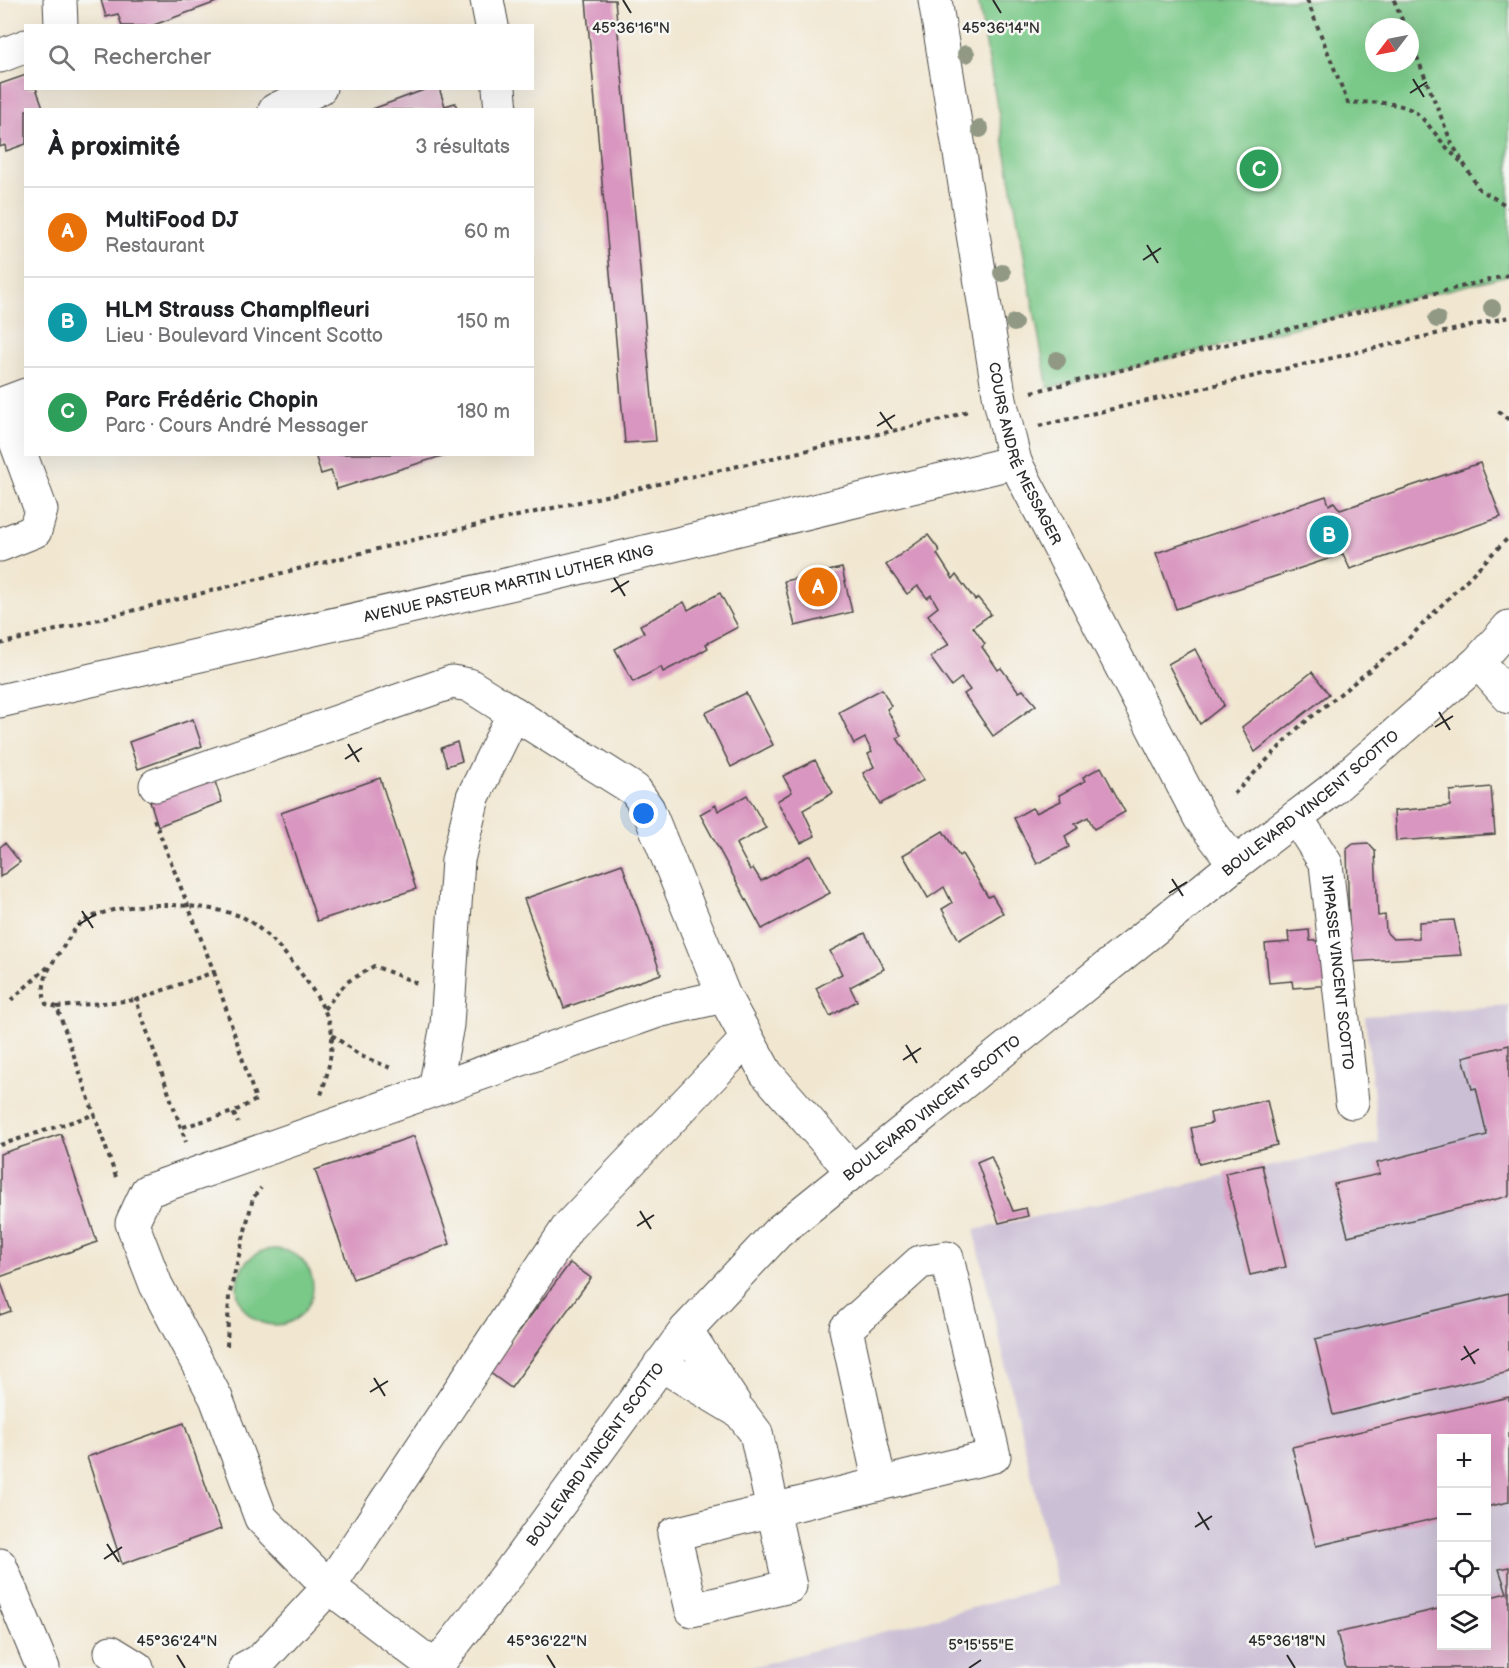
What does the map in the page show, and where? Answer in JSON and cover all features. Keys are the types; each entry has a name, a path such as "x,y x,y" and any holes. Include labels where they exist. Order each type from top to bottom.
{"street":[{"path":"60,0 61,24"},
{"path":"487,0 492,24"},
{"name":"COURS ANDRÉ MESSAGER","path":"935,0 1000,400 1016,462 1200,818 1235,864"},
{"path":"0,56 24,47"},
{"path":"279,108 316,90"},
{"path":"500,90 501,108"},
{"path":"0,545 35,531 40,510 2,404 24,396"},
{"name":"AVENUE PASTEUR MARTIN LUTHER KING","path":"0,701 574,569 1016,462"},
{"name":"BOULEVARD VINCENT SCOTTO","path":"436,1668 509,1573 686,1330 778,1232 1235,864 1329,792 1478,662 1509,627"},
{"path":"1478,662 1509,697"},
{"path":"156,786 452,682 469,685 635,790 648,809 724,996 766,1073 853,1172"},
{"path":"437,1082 448,1007 458,860 473,797 514,713"},
{"name":"IMPASSE VINCENT SCOTTO","path":"1296,817 1326,864 1352,1102"},
{"path":"436,1668 329,1587 261,1518 216,1398 156,1285 132,1223 147,1191 194,1175 260,1167 307,1135 437,1082 658,1011 724,996"},
{"path":"245,1668 262,1659 329,1587 569,1226 747,1039"},
{"path":"686,1330 756,1433 773,1510 880,1484 994,1456 947,1258 920,1262 846,1329 880,1484"},
{"path":"660,1364 740,1412"},
{"path":"0,1565 43,1668"}],"path":[{"path":"1307,0 1348,103 1385,102 1419,114 1445,150 1465,165"},
{"path":"1394,0 1401,18"},
{"path":"1419,62 1452,144 1479,189 1509,207"},
{"path":"0,644 425,537 945,419 1000,400 1509,275"},
{"path":"1498,411 1509,420"},
{"path":"1234,794 1299,727 1407,640 1509,537"},
{"path":"156,786 143,790 214,972 256,1100 233,1112 183,1127"},
{"path":"11,1000 50,965 80,924 119,908 188,904 242,917 283,951 308,983 324,1009 332,1035 326,1081 307,1135"},
{"path":"50,965 42,991 46,1004 57,1007 136,1000 214,972"},
{"path":"324,1009 347,982 374,966 414,980 448,1007"},
{"path":"136,1000 183,1127 194,1175"},
{"path":"57,1007 132,1223"},
{"path":"332,1035 361,1056 395,1070 437,1082"},
{"path":"227,1349 230,1296 260,1167 233,1112"},
{"path":"0,1145 94,1115"}],"shaded area":[{"path":"1509,1005 1509,1668 748,1668 1057,1585 974,1230 1379,1143 1365,1016"}],"green space":[{"path":"978,0 1509,0 1509,275 1048,388"},
{"path":"275,1249 290,1252 302,1260 310,1272 313,1287 310,1302 302,1314 290,1322 275,1325 260,1322 248,1314 240,1302 237,1287 240,1272 248,1260 260,1252"}],"building":[{"path":"101,0 222,0 156,24 121,24 118,14 106,17"},
{"path":"586,0 615,0 656,441 625,443"},
{"path":"24,76 24,90 37,90 43,108 24,108 24,145 6,151 5,145 0,147 0,84"},
{"path":"424,90 440,90 445,106 455,103 457,108 375,108"},
{"path":"316,456 442,456 337,489 331,471 321,474"},
{"path":"1480,463 1501,517 1350,569 1343,554 1176,609 1156,553 1326,496 1329,505 1334,502 1340,510"},
{"path":"928,535 940,551 937,554 953,579 956,575 975,600 978,598 991,614 973,627 985,644 982,647 998,670 1001,668 1019,692 1023,690 1036,705 993,736 964,694 970,690 961,678 951,686 930,657 949,644 928,615 938,607 931,595 927,598 918,586 907,594 886,565"},
{"path":"842,568 852,612 795,626 784,581"},
{"path":"720,593 738,627 706,644 708,648 694,656 663,672 661,667 633,682 615,649 644,633 640,625 684,602 688,610"},
{"path":"1195,649 1224,705 1200,724 1168,664"},
{"path":"1312,672 1329,694 1255,752 1242,727"},
{"path":"882,689 891,706 887,709 901,736 897,738 924,780 880,804 863,773 874,767 868,754 872,752 865,738 854,744 839,712"},
{"path":"746,693 773,745 731,767 705,713"},
{"path":"193,719 202,746 138,769 129,742"},
{"path":"457,742 462,761 447,766 441,748"},
{"path":"815,760 833,793 803,810 815,836 801,843 777,801 792,792 783,776"},
{"path":"1101,767 1125,812 1094,829 1088,817 1075,824 1078,828 1065,836 1069,847 1037,864 1014,818 1032,808 1036,813 1061,801 1059,795 1085,781 1083,777"},
{"path":"213,776 222,802 158,826 149,798"},
{"path":"380,778 416,889 317,921 281,813"},
{"path":"1491,787 1495,834 1396,841 1394,811 1450,806 1450,791"},
{"path":"747,795 766,828 736,844 750,870 753,868 761,881 810,855 830,893 762,929 700,814 716,805 718,811"},
{"path":"943,831 959,856 962,854 988,897 992,895 1003,913 959,940 942,909 952,903 944,887 928,898 903,855"},
{"path":"5,843 20,862 0,877 0,847"},
{"path":"1368,843 1375,851 1378,916 1385,915 1386,932 1393,939 1419,938 1419,922 1454,920 1461,955 1350,962 1347,849 1353,844"},
{"path":"622,864 661,974 564,1008 524,899"},
{"path":"1309,930 1310,941 1327,940 1331,985 1293,988 1292,981 1269,983 1265,944 1289,942 1288,932"},
{"path":"865,933 884,969 850,987 857,1001 830,1016 816,988 842,974 830,951"},
{"path":"1509,1045 1509,1196 1348,1236 1334,1184 1380,1174 1377,1163 1487,1135 1476,1088 1472,1089 1463,1057"},
{"path":"1267,1100 1277,1145 1199,1164 1191,1128 1212,1123 1210,1113"},
{"path":"61,1134 97,1242 0,1277 0,1154"},
{"path":"414,1136 450,1244 353,1279 315,1170"},
{"path":"991,1156 1013,1211 1026,1208 1028,1216 999,1223 977,1162"},
{"path":"1262,1165 1286,1267 1250,1275 1225,1173"},
{"path":"570,1263 591,1278 511,1388 489,1372"},
{"path":"0,1280 11,1311 0,1315"},
{"path":"1509,1293 1509,1372 1333,1415 1315,1339"},
{"path":"1509,1397 1509,1502 1491,1506 1491,1434 1437,1434 1437,1518 1316,1546 1292,1447"},
{"path":"184,1423 221,1529 122,1564 87,1457"},
{"path":"1509,1567 1509,1668 1346,1668 1337,1633 1437,1609 1437,1650 1491,1650 1491,1597 1507,1593 1499,1569"}],"place":[{"name":"Parc Frédéric Chopin","path":"1259,169"},
{"name":"HLM Strauss Champlfleuri","path":"1329,535"},
{"name":"MultiFood DJ","path":"818,587"}]}
